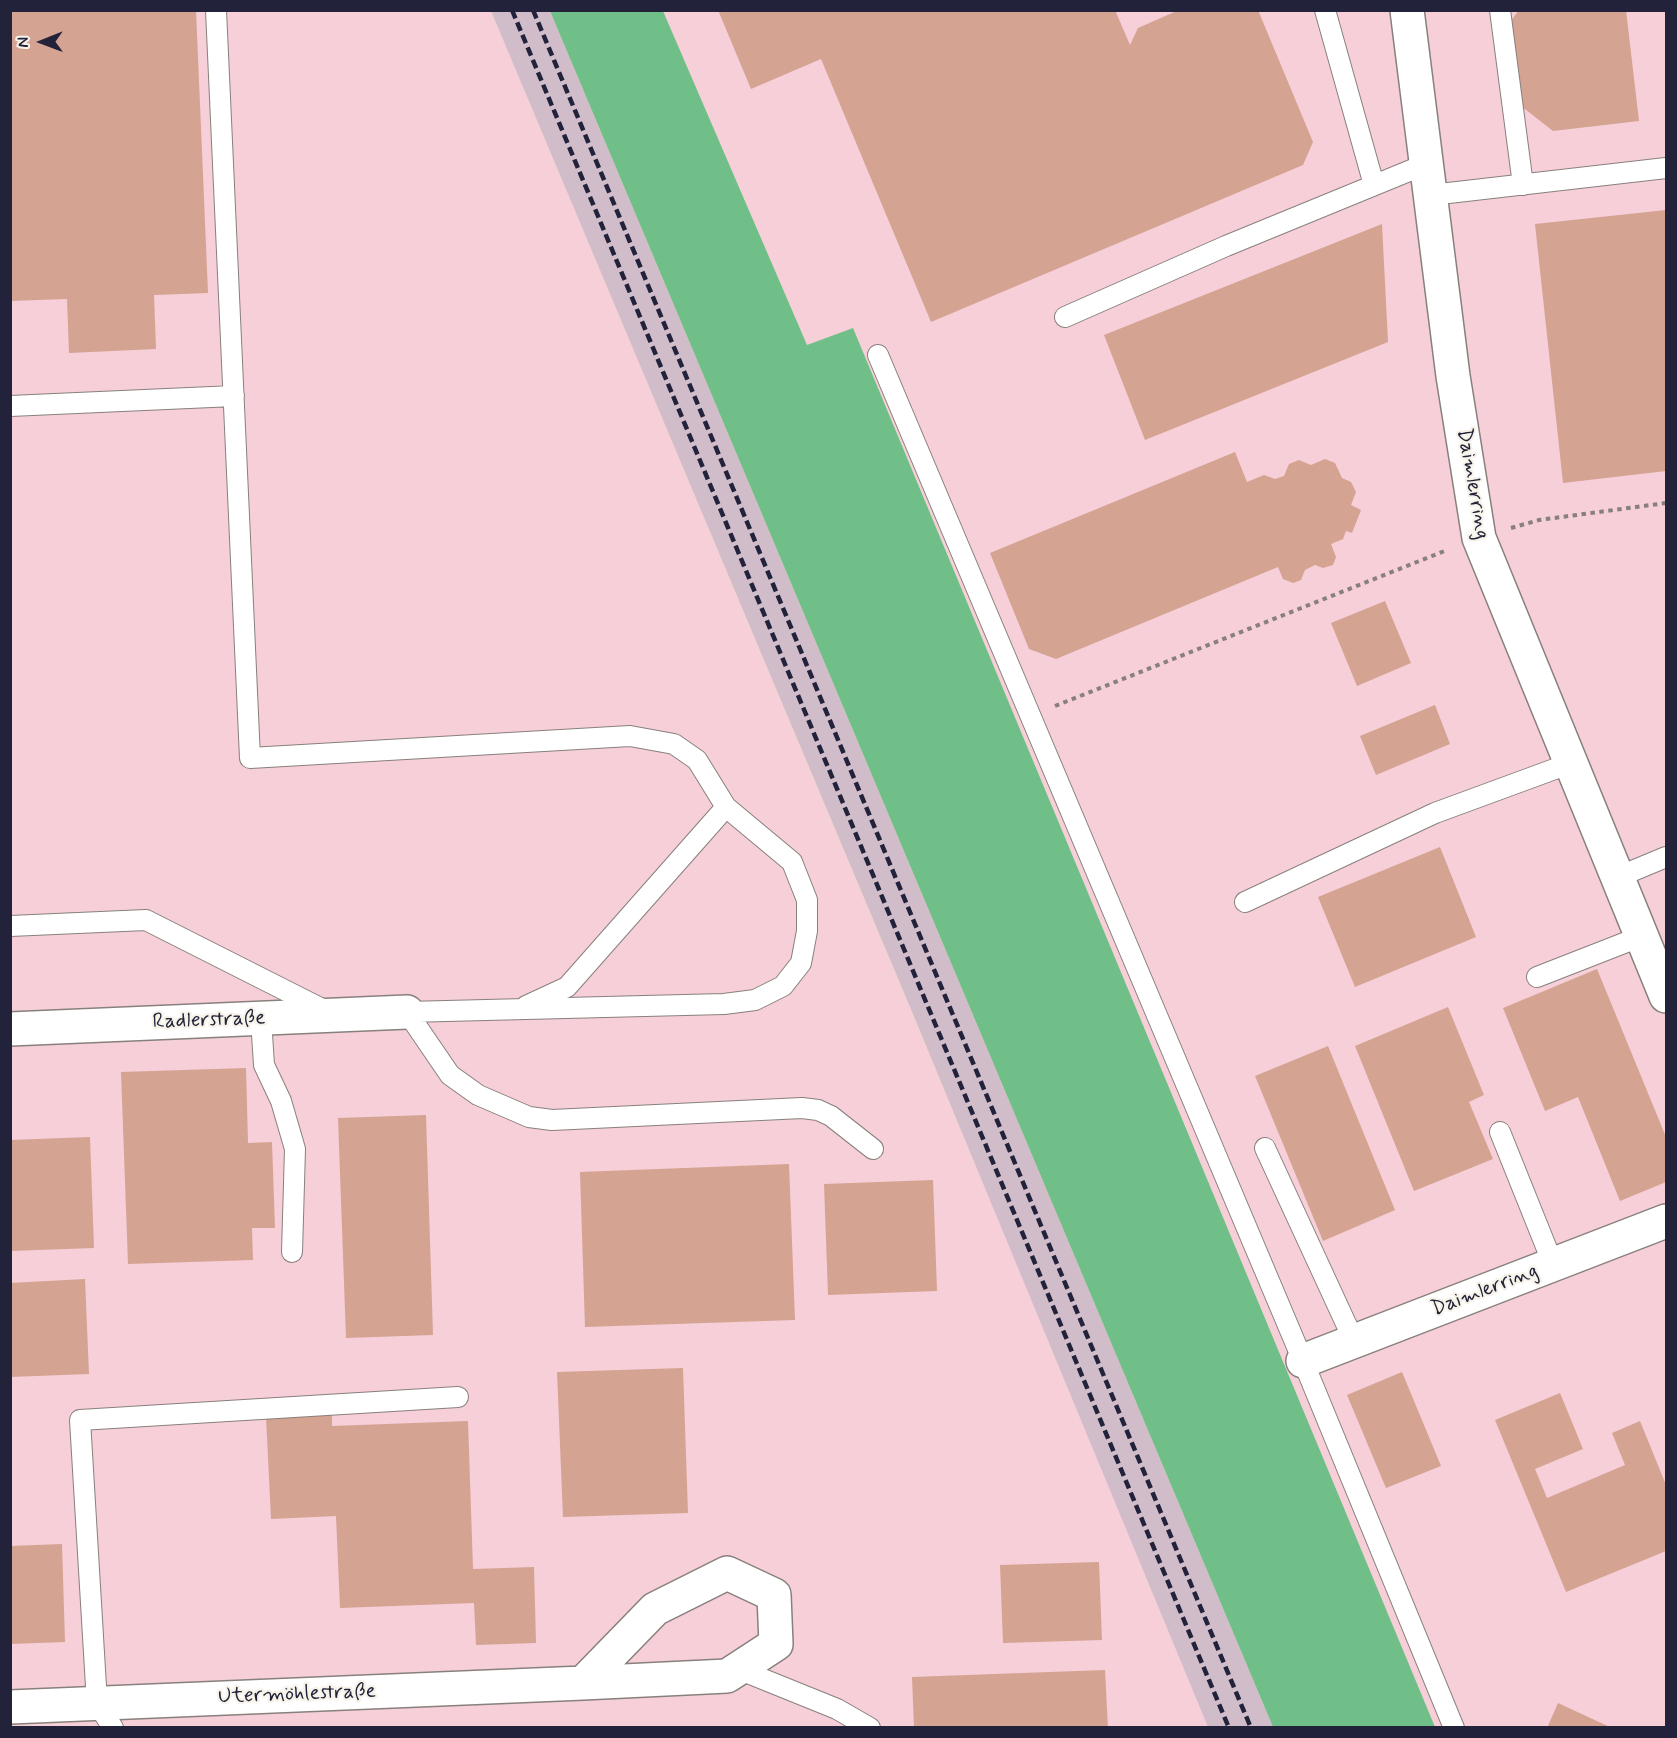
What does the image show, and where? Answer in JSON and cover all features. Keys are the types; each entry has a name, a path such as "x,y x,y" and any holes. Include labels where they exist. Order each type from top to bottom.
{"street":[{"name":"Daimlerring","path":"1407,10 1453,376 1479,538 1666,996"},
{"name":"Radlerstraße","path":"10,1029 407,1012"},
{"name":"Daimlerring","path":"1303,1361 1666,1221"},
{"name":"Utermöhlestraße","path":"10,1707 105,1715 584,1683 727,1676 776,1644 774,1595 727,1573 655,1609 584,1683"}],"lane":[{"path":"216,10 250,758 630,736 674,744 697,760 726,807 792,862 807,900 807,931 801,963 783,986 755,1000 724,1004 407,1012"},
{"path":"1325,10 1374,185"},
{"path":"1500,10 1522,185"},
{"path":"1065,317 1226,246 1426,164"},
{"path":"1431,195 1666,168"},
{"path":"878,355 1303,1361 1454,1728"},
{"path":"10,406 234,396"},
{"path":"1245,902 1435,813 1571,764"},
{"path":"518,1010 567,987 726,807"},
{"path":"1618,877 1666,857"},
{"path":"10,926 146,920 337,1016"},
{"path":"1537,977 1642,936"},
{"path":"407,1012 450,1075 478,1095 529,1117 552,1120 802,1108 831,1116 873,1149"},
{"path":"261,1019 264,1065 280,1101 295,1149 292,1252"},
{"path":"1500,1132 1553,1264"},
{"path":"1265,1148 1354,1341"},
{"path":"105,1715 80,1420 458,1397"},
{"path":"738,1669 837,1709 870,1728"}],"path":[{"path":"1029,716 1479,538 1539,519 1666,503"}],"shaded area":[{"path":"11,11 491,11 1212,1727 11,1728"},
{"path":"491,11 550,11 1273,1727 1208,1727 915,1019"},
{"path":"663,11 1666,11 1666,1727 1435,1727 853,328 807,346"}],"green space":[{"path":"550,11 663,11 807,345 853,328 1435,1727 1273,1727"}],"building":[{"path":"10,10 196,10 208,293 154,295 156,349 69,353 67,299 10,301"},
{"path":"718,10 1115,10 1130,45 1138,28 1179,10 1258,10 1313,142 1303,165 931,322 821,59 751,89"},
{"path":"1519,10 1626,10 1639,121 1553,131 1521,106 1510,22"},
{"path":"1666,210 1666,471 1563,483 1535,224"},
{"path":"1382,224 1388,342 1145,440 1104,335"},
{"path":"1235,452 1247,482 1264,475 1275,479 1284,476 1289,464 1299,460 1311,465 1325,459 1335,463 1342,478 1351,482 1356,492 1351,505 1361,510 1352,533 1346,531 1343,539 1331,544 1336,557 1333,565 1323,568 1315,565 1305,570 1301,580 1293,583 1283,579 1278,567 1056,659 1029,649 990,553"},
{"path":"1385,601 1411,663 1357,686 1331,623"},
{"path":"1435,705 1450,744 1376,775 1360,736"},
{"path":"1440,847 1476,937 1355,987 1318,897"},
{"path":"1597,969 1666,1137 1666,1182 1620,1201 1578,1097 1545,1111 1503,1008"},
{"path":"1448,1007 1484,1095 1469,1102 1493,1159 1414,1191 1355,1046"},
{"path":"1328,1046 1395,1210 1323,1241 1255,1076"},
{"path":"246,1068 248,1143 272,1142 275,1228 252,1228 253,1260 128,1264 121,1072"},
{"path":"426,1115 433,1335 346,1338 338,1118"},
{"path":"90,1137 94,1248 10,1251 10,1140"},
{"path":"789,1164 795,1320 585,1327 580,1172"},
{"path":"933,1180 937,1291 828,1295 824,1184"},
{"path":"85,1279 89,1374 10,1377 10,1283"},
{"path":"683,1368 688,1513 563,1517 557,1372"},
{"path":"1402,1372 1441,1466 1386,1488 1347,1395"},
{"path":"1560,1393 1583,1449 1535,1469 1547,1498 1625,1465 1612,1433 1640,1421 1666,1485 1666,1551 1566,1592 1495,1420"},
{"path":"332,1412 332,1426 468,1421 473,1569 534,1567 536,1643 476,1645 474,1603 340,1608 336,1516 271,1519 266,1416"},
{"path":"62,1544 65,1642 10,1644 10,1546"},
{"path":"1099,1562 1102,1640 1003,1643 1000,1565"},
{"path":"1105,1670 1108,1728 914,1728 912,1677"},
{"path":"1558,1703 1612,1728 1547,1728"}],"railway":[{"path":"512,10 1229,1728"},
{"path":"533,10 1251,1728"}]}
